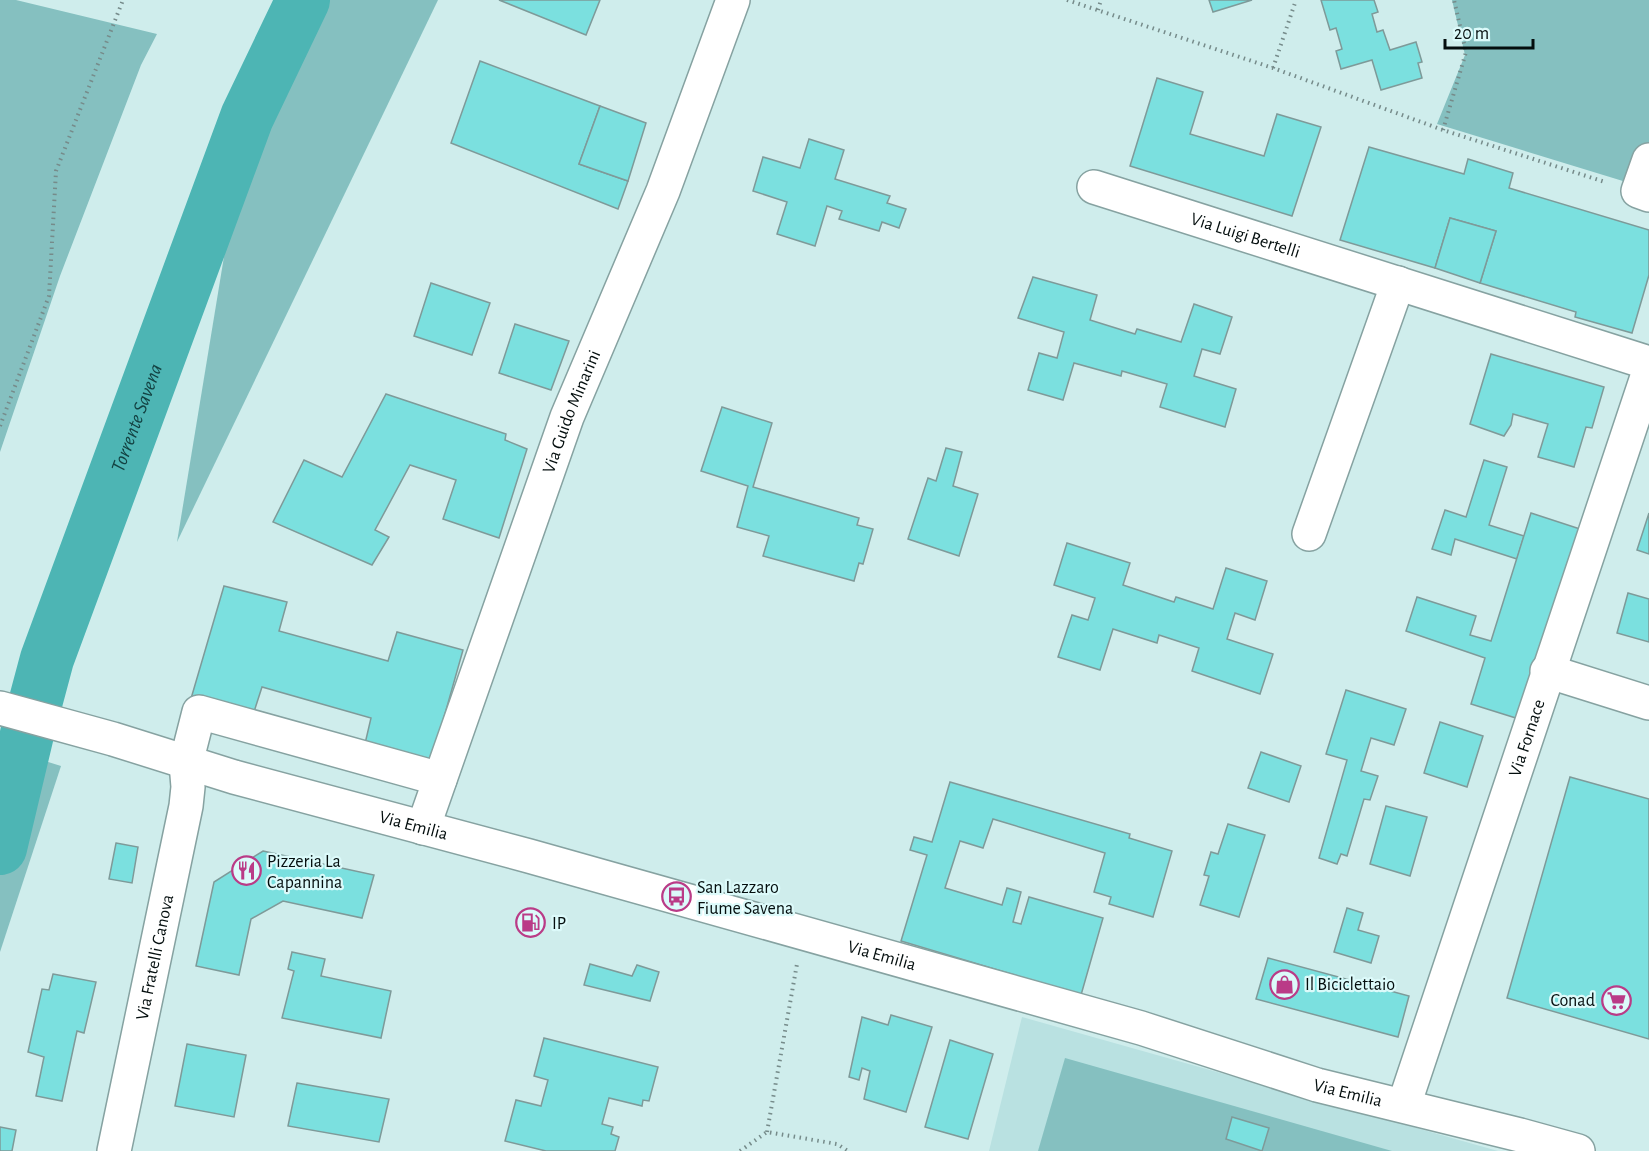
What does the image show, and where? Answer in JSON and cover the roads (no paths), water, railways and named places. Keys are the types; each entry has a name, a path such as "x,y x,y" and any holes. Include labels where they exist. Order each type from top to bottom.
{"street":[{"name":"Via Guido Minarini","path":"423,828 567,417 663,191 733,0"},
{"path":"1649,160 1638,191 1649,195"},
{"name":"Via Luigi Bertelli","path":"1094,187 1649,363"},
{"path":"1309,534 1398,283"},
{"name":"Via Fornace","path":"1404,1105 1649,371"},
{"path":"1548,671 1649,703"},
{"name":"Via Emilia","path":"14,712 113,739 186,763 1141,1028 1317,1085 1404,1105 1578,1151"},
{"path":"186,763 199,712 440,779"},
{"name":"Via Fratelli Canova","path":"114,1151 186,806 188,787 186,763"}],"waterway":[{"name":"Torrente Savena","path":"0,848 47,659 247,117 303,0"}],"place":[{"name":"Pizzeria La Capannina","path":"246,871"},
{"name":"San Lazzaro Fiume Savena","path":"676,897"},
{"name":"IP","path":"531,923"},
{"name":"Il Biciclettaio","path":"1284,984"},
{"name":"Conad","path":"1616,1000"}]}
